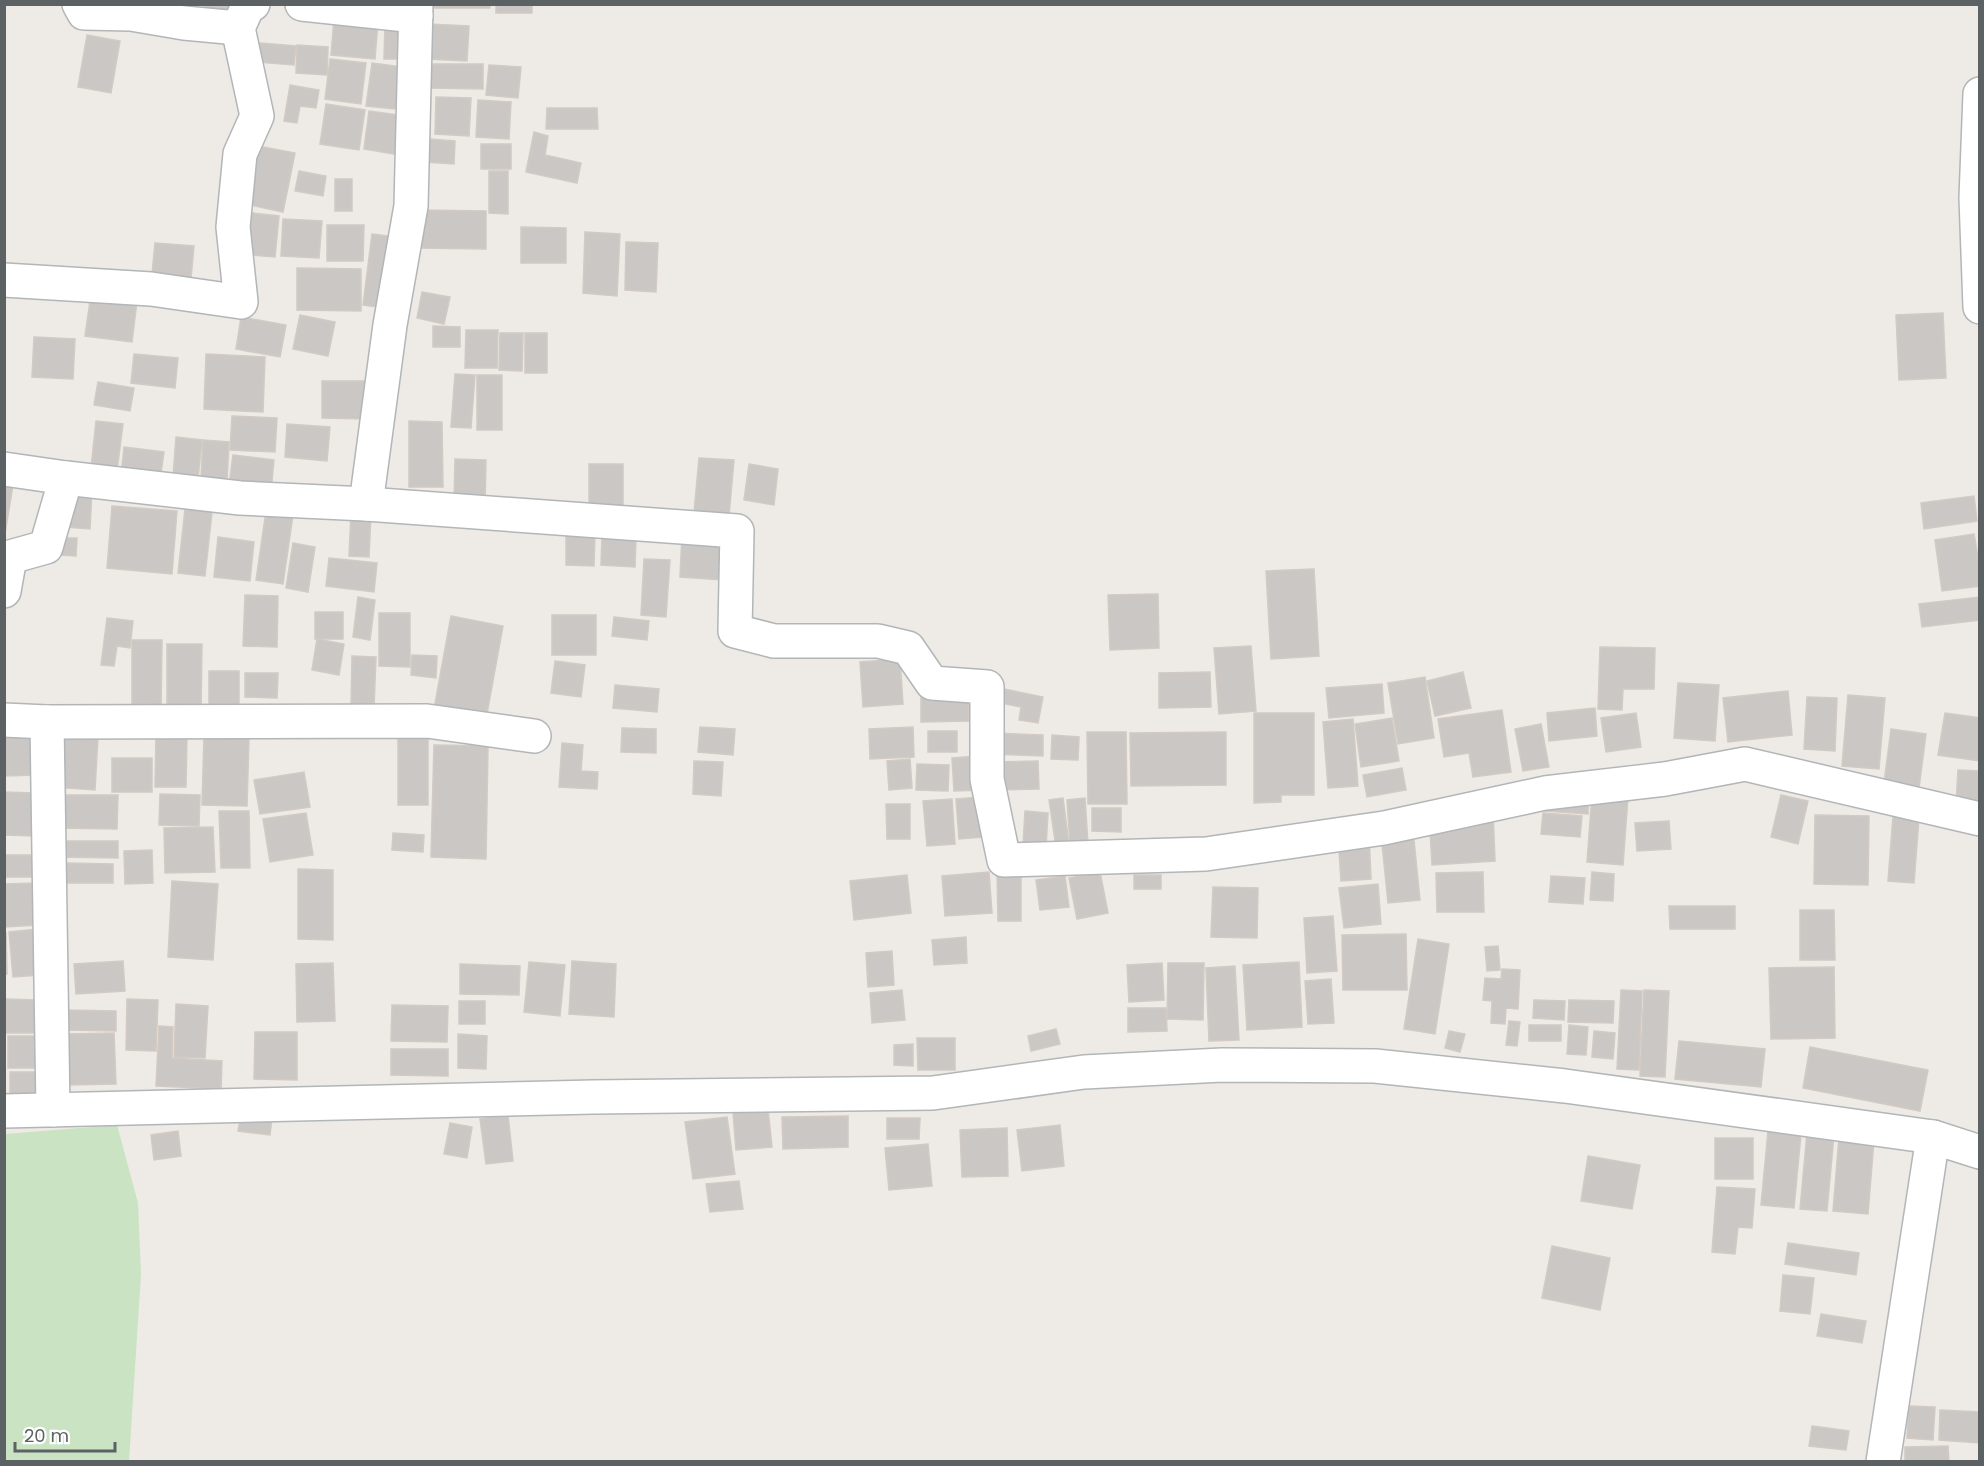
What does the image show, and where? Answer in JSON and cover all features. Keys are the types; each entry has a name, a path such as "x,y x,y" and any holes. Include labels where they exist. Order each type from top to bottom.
{"street":[{"path":"4,280 151,289 242,302 233,227 240,154 257,116 245,16 184,23 131,14 84,13 79,4"},
{"path":"302,4 416,10 411,206 390,325 366,504"},
{"path":"1980,94 1976,198 1980,307"},
{"path":"4,469 240,498 366,504 737,531 735,631 774,641 878,641 908,648 932,683 987,687 987,779 1004,860 1206,854 1384,828 1545,793 1665,779 1745,764 1980,819"},
{"path":"4,591 10,557 46,547 66,478"},
{"path":"4,720 47,722 427,721 534,736"},
{"path":"47,722 53,1110"},
{"path":"4,1112 593,1097 933,1093 1084,1072 1222,1065 1375,1066 1565,1086 1934,1137 1980,1152"},
{"path":"1883,1461 1934,1137"}],"green space":[{"path":"117,1125 138,1203 141,1274 129,1461 5,1461 5,1134"}],"building":[{"path":"205,4 235,4 235,15 205,15"},
{"path":"431,4 490,4 490,8 431,8"},
{"path":"496,4 532,4 532,13 496,13"},
{"path":"334,19 378,22 375,59 331,55"},
{"path":"385,23 404,23 403,59 384,59"},
{"path":"428,24 469,26 467,61 426,59"},
{"path":"87,35 120,41 111,93 78,87"},
{"path":"260,43 296,46 294,65 258,62"},
{"path":"297,45 328,47 327,75 296,73"},
{"path":"330,59 366,63 361,104 325,99"},
{"path":"372,63 401,67 395,109 366,106"},
{"path":"429,64 483,64 483,89 429,88"},
{"path":"489,65 521,67 518,98 486,95"},
{"path":"290,85 319,90 316,108 300,106 297,123 284,121"},
{"path":"436,97 471,98 469,136 435,134"},
{"path":"478,100 511,102 509,139 476,137"},
{"path":"326,104 365,110 359,150 320,144"},
{"path":"547,108 597,108 598,129 546,129"},
{"path":"369,111 405,116 399,155 364,149"},
{"path":"534,132 548,136 545,155 581,163 577,183 526,172"},
{"path":"428,139 455,141 454,164 426,162"},
{"path":"481,144 511,144 511,169 481,169"},
{"path":"253,145 295,153 283,212 241,203"},
{"path":"299,171 326,176 323,196 295,191"},
{"path":"489,171 508,171 508,214 489,213"},
{"path":"335,179 352,179 352,211 335,211"},
{"path":"419,210 486,211 486,249 419,248"},
{"path":"244,212 279,216 275,257 240,254"},
{"path":"283,219 322,221 319,258 281,256"},
{"path":"327,225 364,225 363,261 327,261"},
{"path":"521,227 566,228 566,263 521,263"},
{"path":"585,232 620,234 617,296 583,293"},
{"path":"372,234 395,237 386,308 363,305"},
{"path":"626,242 658,243 656,292 625,290"},
{"path":"155,243 194,246 191,278 152,274"},
{"path":"297,268 361,269 361,311 297,310"},
{"path":"422,292 450,297 444,324 417,318"},
{"path":"91,294 137,301 132,342 85,336"},
{"path":"1943,313 1946,378 1899,380 1896,315"},
{"path":"300,315 335,322 328,356 293,349"},
{"path":"241,317 286,325 280,357 236,349"},
{"path":"433,326 460,327 460,347 433,347"},
{"path":"466,330 498,330 497,368 465,368"},
{"path":"500,333 523,333 522,371 499,370"},
{"path":"525,333 547,333 547,373 525,373"},
{"path":"34,337 75,339 73,379 32,377"},
{"path":"134,354 178,358 175,388 131,383"},
{"path":"206,354 265,357 263,412 204,409"},
{"path":"455,374 475,375 471,428 451,427"},
{"path":"477,375 502,375 502,430 477,430"},
{"path":"322,381 369,381 368,419 322,418"},
{"path":"98,382 134,388 130,411 94,405"},
{"path":"232,416 277,418 275,452 230,450"},
{"path":"96,421 123,424 117,471 91,468"},
{"path":"409,421 442,422 443,487 409,487"},
{"path":"287,424 330,427 327,461 285,457"},
{"path":"176,437 202,440 198,479 173,476"},
{"path":"203,440 229,442 227,481 201,479"},
{"path":"124,447 164,452 160,480 121,475"},
{"path":"233,455 274,460 271,491 229,486"},
{"path":"699,458 734,460 729,516 694,513"},
{"path":"455,459 486,460 485,503 454,502"},
{"path":"589,464 623,464 623,513 589,513"},
{"path":"749,464 778,469 774,505 744,500"},
{"path":"4,484 13,485 4,540"},
{"path":"69,487 92,489 90,529 66,527"},
{"path":"1974,496 1977,521 1924,529 1921,503"},
{"path":"112,506 177,511 172,574 107,568"},
{"path":"185,509 212,512 205,576 178,573"},
{"path":"266,511 293,515 283,584 256,580"},
{"path":"351,513 371,514 369,557 349,556"},
{"path":"566,532 595,532 594,566 566,565"},
{"path":"682,534 725,536 723,580 680,577"},
{"path":"1974,534 1980,569 1980,586 1942,591 1935,540"},
{"path":"602,536 636,538 635,567 601,565"},
{"path":"218,537 254,542 250,581 214,577"},
{"path":"60,538 77,538 76,556 60,555"},
{"path":"293,543 315,547 308,592 286,588"},
{"path":"329,558 377,563 374,592 326,586"},
{"path":"644,559 670,560 666,617 641,615"},
{"path":"1314,569 1319,656 1271,659 1266,571"},
{"path":"1158,594 1159,648 1110,650 1108,595"},
{"path":"245,595 278,596 277,647 243,646"},
{"path":"358,597 375,600 370,640 353,637"},
{"path":"1980,597 1980,620 1922,627 1919,604"},
{"path":"315,612 343,612 343,639 315,639"},
{"path":"379,613 410,613 410,667 379,666"},
{"path":"552,615 596,615 596,655 552,655"},
{"path":"451,616 503,626 486,719 434,709"},
{"path":"614,617 649,621 647,640 612,636"},
{"path":"107,618 133,621 130,648 117,646 114,666 101,665"},
{"path":"317,639 344,644 339,675 312,670"},
{"path":"132,640 162,640 161,711 132,711"},
{"path":"167,644 202,644 201,710 167,710"},
{"path":"1251,646 1256,711 1219,714 1214,648"},
{"path":"1600,647 1655,648 1654,689 1623,689 1622,710 1598,709"},
{"path":"412,655 437,656 436,678 411,675"},
{"path":"352,656 376,657 374,707 351,706"},
{"path":"900,659 903,704 863,707 860,662"},
{"path":"555,661 585,665 581,697 551,693"},
{"path":"209,671 239,671 239,713 209,713"},
{"path":"1210,672 1211,707 1159,708 1159,673"},
{"path":"1463,672 1471,708 1435,716 1427,681"},
{"path":"245,673 278,673 277,698 245,697"},
{"path":"1425,677 1434,738 1398,744 1388,683"},
{"path":"1678,683 1719,685 1715,741 1674,738"},
{"path":"1382,684 1384,713 1329,718 1326,688"},
{"path":"615,685 659,689 657,712 613,708"},
{"path":"1004,689 1043,697 1038,723 1019,720 1021,707 1001,703"},
{"path":"1788,691 1792,735 1728,742 1723,698"},
{"path":"968,692 969,721 921,722 921,693"},
{"path":"1848,695 1885,698 1879,769 1842,766"},
{"path":"1807,697 1837,698 1835,751 1804,749"},
{"path":"1595,708 1597,736 1549,741 1547,713"},
{"path":"1502,710 1511,772 1473,777 1469,753 1444,757 1438,719"},
{"path":"1254,713 1314,713 1314,795 1281,795 1281,802 1254,803"},
{"path":"1636,713 1641,747 1606,752 1601,718"},
{"path":"1945,713 1980,718 1980,761 1938,755"},
{"path":"1392,718 1399,761 1361,767 1355,724"},
{"path":"1353,719 1358,786 1328,788 1323,722"},
{"path":"1541,724 1549,767 1523,771 1515,729"},
{"path":"700,727 735,729 733,755 698,752"},
{"path":"913,727 914,757 870,759 869,729"},
{"path":"622,728 656,729 656,753 621,752"},
{"path":"1891,729 1926,734 1919,788 1884,783"},
{"path":"928,731 957,731 957,752 928,752"},
{"path":"1087,732 1126,732 1127,804 1088,804"},
{"path":"1226,732 1226,785 1131,786 1130,733"},
{"path":"38,733 38,775 4,776 4,734"},
{"path":"991,733 1043,735 1043,756 990,754"},
{"path":"58,734 98,737 95,790 55,787"},
{"path":"156,735 187,735 186,787 155,787"},
{"path":"398,735 428,735 428,805 398,805"},
{"path":"1052,735 1079,737 1078,760 1051,759"},
{"path":"204,736 249,738 247,806 202,805"},
{"path":"562,743 583,745 581,771 598,772 597,789 559,787"},
{"path":"434,745 488,746 486,859 431,857"},
{"path":"978,756 981,790 954,791 952,758"},
{"path":"112,758 152,758 152,792 112,792"},
{"path":"910,759 912,788 889,790 887,761"},
{"path":"694,761 723,762 721,796 693,794"},
{"path":"1038,761 1039,789 992,790 991,762"},
{"path":"917,764 949,765 948,791 916,790"},
{"path":"1402,768 1406,790 1367,797 1363,775"},
{"path":"1958,770 1980,771 1980,806 1956,805"},
{"path":"304,772 310,807 260,814 254,780"},
{"path":"1547,787 1589,790 1588,814 1545,811"},
{"path":"4,792 34,793 34,836 4,835"},
{"path":"160,794 200,795 199,826 159,825"},
{"path":"1592,794 1628,797 1623,865 1587,862"},
{"path":"54,795 118,795 117,829 54,828"},
{"path":"1781,795 1808,801 1798,844 1771,837"},
{"path":"981,797 983,837 959,839 956,799"},
{"path":"1063,798 1069,845 1056,847 1049,800"},
{"path":"1085,798 1088,844 1070,845 1067,800"},
{"path":"952,799 955,844 927,846 923,801"},
{"path":"886,804 910,804 910,839 887,839"},
{"path":"1092,808 1121,808 1121,832 1092,831"},
{"path":"1493,810 1495,861 1432,865 1429,813"},
{"path":"219,811 249,811 250,868 221,868"},
{"path":"1025,811 1048,813 1046,848 1023,846"},
{"path":"306,813 313,855 270,862 263,819"},
{"path":"1543,813 1582,816 1580,837 1541,834"},
{"path":"1815,815 1869,816 1868,885 1814,884"},
{"path":"1893,816 1919,818 1914,883 1888,881"},
{"path":"1412,820 1420,900 1388,903 1380,824"},
{"path":"1669,821 1671,849 1637,851 1635,823"},
{"path":"213,827 215,872 165,873 164,828"},
{"path":"393,833 424,835 423,852 392,850"},
{"path":"1369,834 1371,879 1341,881 1338,836"},
{"path":"58,841 118,841 118,858 58,857"},
{"path":"152,850 153,883 125,884 124,851"},
{"path":"4,855 38,855 38,877 4,877"},
{"path":"65,863 113,864 113,883 65,883"},
{"path":"1021,868 1021,921 998,921 997,869"},
{"path":"298,869 333,870 333,940 298,939"},
{"path":"989,872 992,913 945,916 942,876"},
{"path":"1100,872 1108,913 1077,919 1069,878"},
{"path":"1483,872 1484,912 1437,912 1436,873"},
{"path":"1592,872 1614,874 1613,901 1590,900"},
{"path":"907,875 911,913 854,920 850,881"},
{"path":"1134,875 1161,875 1161,889 1134,889"},
{"path":"1065,876 1069,907 1040,910 1036,880"},
{"path":"1551,876 1585,878 1583,904 1549,902"},
{"path":"172,881 218,884 213,960 168,957"},
{"path":"36,883 38,925 4,927 4,884"},
{"path":"1378,884 1381,924 1344,928 1339,888"},
{"path":"1213,887 1258,888 1257,938 1211,937"},
{"path":"1669,906 1735,906 1735,929 1670,929"},
{"path":"1800,910 1834,910 1835,960 1800,960"},
{"path":"1333,916 1337,971 1307,973 1304,918"},
{"path":"37,929 40,975 13,977 9,932"},
{"path":"4,933 6,933 7,974 4,974"},
{"path":"1406,934 1407,990 1343,990 1342,935"},
{"path":"966,937 967,963 934,965 932,940"},
{"path":"1418,939 1449,944 1435,1034 1404,1029"},
{"path":"1498,946 1500,970 1487,971 1485,947"},
{"path":"892,951 894,985 868,987 866,953"},
{"path":"123,961 125,991 76,994 74,964"},
{"path":"572,961 616,964 614,1017 569,1014"},
{"path":"529,962 565,965 560,1016 524,1012"},
{"path":"1299,962 1302,1027 1247,1030 1243,965"},
{"path":"333,963 335,1021 297,1022 296,964"},
{"path":"1162,963 1164,1000 1129,1002 1127,965"},
{"path":"1168,963 1204,963 1203,1020 1167,1019"},
{"path":"460,964 520,966 519,995 460,994"},
{"path":"1235,966 1239,1040 1209,1041 1206,968"},
{"path":"1834,967 1835,1038 1771,1039 1769,968"},
{"path":"1502,969 1520,970 1518,1009 1506,1008 1505,1024 1491,1023 1492,1001 1483,1000 1485,978 1501,979"},
{"path":"1331,979 1334,1023 1308,1024 1305,981"},
{"path":"902,990 905,1020 872,1023 870,993"},
{"path":"1621,990 1642,991 1639,1070 1617,1069"},
{"path":"1644,990 1669,991 1665,1077 1640,1076"},
{"path":"6,999 36,1000 36,1033 6,1033"},
{"path":"127,999 158,1000 156,1051 126,1050"},
{"path":"1534,1000 1565,1001 1564,1020 1533,1018"},
{"path":"1569,1000 1614,1001 1613,1023 1568,1022"},
{"path":"459,1001 485,1001 485,1024 459,1024"},
{"path":"176,1004 208,1006 205,1058 174,1057"},
{"path":"392,1005 448,1006 447,1042 391,1041"},
{"path":"1128,1008 1166,1008 1167,1031 1128,1032"},
{"path":"63,1010 116,1011 116,1031 62,1030"},
{"path":"1509,1021 1520,1022 1517,1046 1506,1045"},
{"path":"1529,1025 1561,1025 1561,1041 1529,1041"},
{"path":"1569,1025 1588,1027 1586,1055 1567,1054"},
{"path":"159,1026 173,1027 172,1058 222,1061 221,1089 156,1086"},
{"path":"1056,1029 1060,1044 1031,1051 1028,1036"},
{"path":"1449,1031 1465,1034 1460,1052 1445,1048"},
{"path":"1594,1031 1615,1033 1613,1059 1592,1057"},
{"path":"255,1032 297,1032 297,1080 254,1079"},
{"path":"114,1033 116,1084 68,1085 66,1034"},
{"path":"458,1034 487,1036 486,1069 458,1068"},
{"path":"8,1036 42,1036 42,1068 8,1068"},
{"path":"917,1038 955,1038 955,1070 918,1070"},
{"path":"1679,1041 1765,1049 1761,1087 1675,1079"},
{"path":"913,1044 913,1066 894,1065 894,1045"},
{"path":"1810,1047 1928,1070 1920,1111 1803,1088"},
{"path":"391,1049 448,1049 448,1076 391,1075"},
{"path":"10,1072 42,1072 42,1095 10,1095"},
{"path":"768,1109 772,1147 736,1150 733,1112"},
{"path":"241,1115 272,1118 270,1135 238,1131"},
{"path":"508,1115 513,1161 486,1164 480,1119"},
{"path":"848,1116 848,1147 783,1149 782,1117"},
{"path":"727,1117 735,1174 693,1179 685,1122"},
{"path":"887,1118 920,1118 919,1139 887,1139"},
{"path":"450,1123 472,1127 467,1158 444,1154"},
{"path":"1060,1125 1064,1166 1022,1171 1017,1130"},
{"path":"1007,1128 1008,1176 962,1177 960,1130"},
{"path":"178,1131 181,1156 154,1160 151,1135"},
{"path":"1768,1131 1801,1134 1794,1208 1761,1205"},
{"path":"1807,1133 1834,1135 1827,1211 1800,1209"},
{"path":"1839,1137 1874,1140 1868,1214 1833,1211"},
{"path":"1715,1138 1753,1138 1753,1179 1715,1179"},
{"path":"928,1144 932,1186 889,1190 885,1148"},
{"path":"1588,1156 1640,1165 1632,1209 1581,1201"},
{"path":"739,1181 743,1209 710,1212 706,1184"},
{"path":"1717,1187 1755,1189 1752,1228 1738,1227 1735,1254 1712,1252"},
{"path":"1788,1243 1859,1253 1856,1275 1785,1264"},
{"path":"1552,1246 1610,1258 1600,1310 1542,1298"},
{"path":"1783,1275 1814,1278 1810,1314 1780,1311"},
{"path":"1821,1314 1866,1321 1862,1343 1817,1336"},
{"path":"1909,1406 1935,1407 1933,1440 1907,1438"},
{"path":"1940,1410 1980,1412 1980,1443 1939,1440"},
{"path":"1812,1426 1849,1431 1846,1450 1809,1446"},
{"path":"1948,1446 1949,1462 1905,1462 1905,1447"}]}
